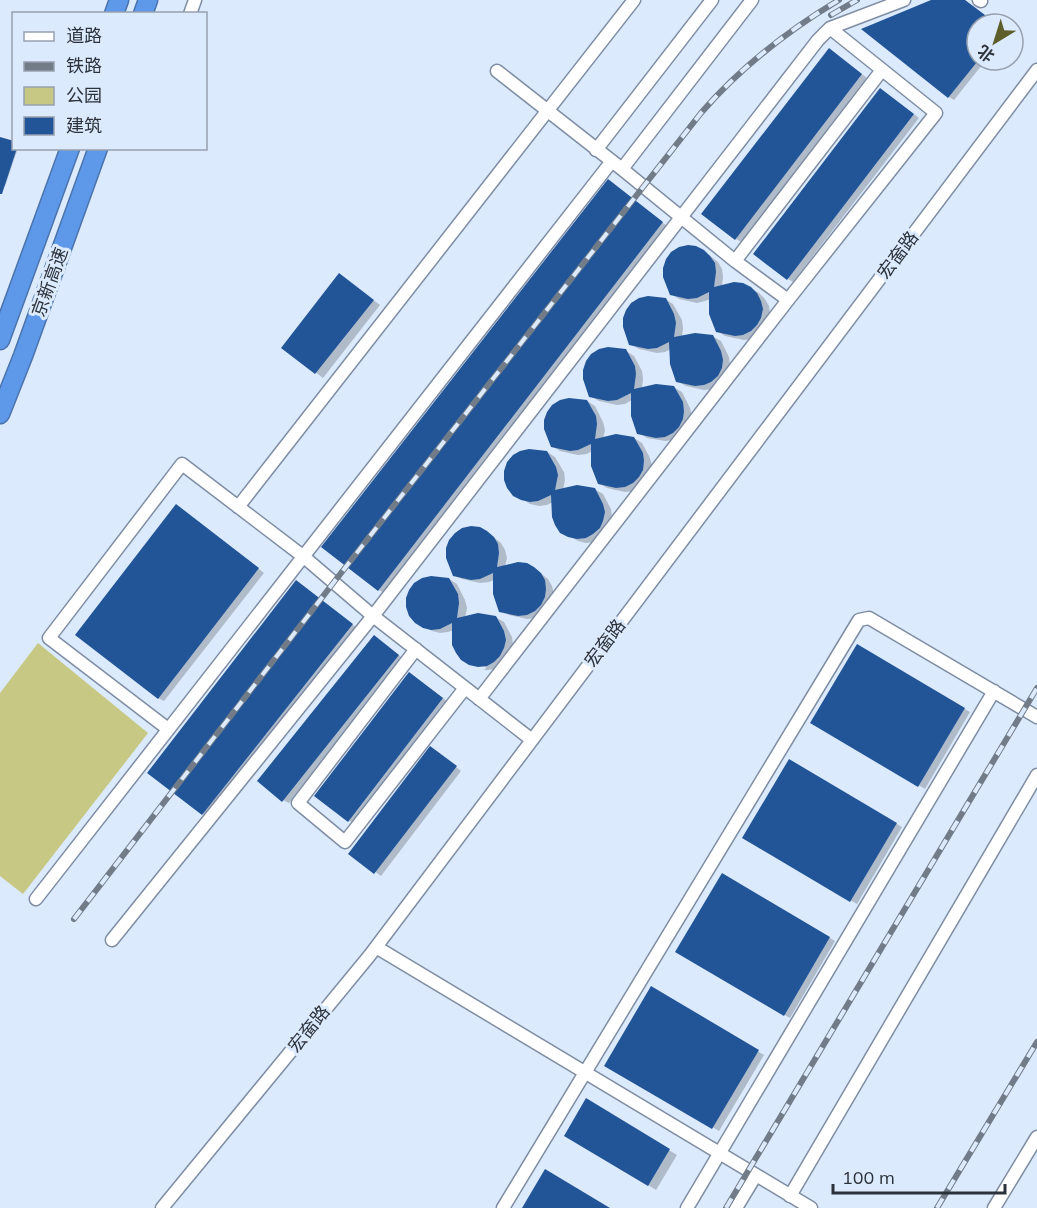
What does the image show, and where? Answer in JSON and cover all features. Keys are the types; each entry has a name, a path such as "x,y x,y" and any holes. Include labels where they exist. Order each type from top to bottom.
{"highway":[{"name":"京新高速","path":"0,340 69,150"},
{"name":"京新高速","path":"0,414 97,150"}],"street":[{"path":"238,507 634,0"},
{"path":"596,150 712,0"},
{"path":"36,899 304,557 752,0"},
{"path":"112,940 373,616 818,40 830,28 904,0"},
{"path":"479,699 936,113 830,28"},
{"path":"735,261 882,70"},
{"name":"宏奤路","path":"162,1208 376,946 1037,70"},
{"path":"497,71 735,261 788,300"},
{"path":"168,729 49,638 182,464 304,557 373,616 532,740"},
{"path":"503,1208 859,620 869,618 1037,717"},
{"path":"416,649 298,803 345,842 465,688"},
{"path":"687,1208 994,691"},
{"path":"790,1196 1037,775"},
{"path":"376,946 811,1208"},
{"path":"994,1208 1037,1137"},
{"path":"736,1208 756,1175"}],"green space":[{"path":"38,643 148,733 23,894 0,876 0,693"}],"building":[{"path":"931,0 965,0 981,12 965,12 965,72 969,72 948,98 861,29"},
{"path":"829,48 862,74 735,240 701,214"},
{"path":"880,88 914,114 787,280 753,254"},
{"path":"0,137 12,140 12,150 16,150 2,194 0,194"},
{"path":"608,179 663,222 378,591 321,547"},
{"path":"688,245 704,250 715,263 714,287 734,282 743,283 757,293 763,309 761,318 751,331 735,336 716,332 709,314 709,292 697,298 688,299 670,295 663,277 666,259 671,252"},
{"path":"339,273 374,300 315,374 281,348"},
{"path":"648,296 666,298 676,323 674,337 695,333 713,335 723,360 718,376 711,382 695,386 676,382 670,364 669,342 657,348 648,349 629,345 623,327 626,310 631,303"},
{"path":"608,347 626,349 635,366 634,389 656,384 674,386 683,402 684,411 679,427 673,433 656,438 637,434 631,416 631,393 617,400 608,401 589,397 583,379 586,361 591,354"},
{"path":"569,398 587,400 596,416 595,439 616,434 634,437 643,453 644,461 643,470 633,483 616,488 598,484 591,466 591,444 570,451 551,447 544,429 544,420 552,405"},
{"path":"529,449 547,451 558,475 555,490 577,485 595,488 605,512 600,528 593,534 577,539 560,533 552,517 551,495 530,502 513,496 504,480 507,462 513,455"},
{"path":"176,504 259,568 158,699 75,635"},
{"path":"471,526 480,527 494,537 499,553 497,567 518,562 527,563 541,573 545,580 545,597 535,611 518,616 499,612 493,594 493,573 471,580 453,576 446,558 446,548 455,533"},
{"path":"431,576 449,578 458,594 457,618 478,613 496,616 506,640 500,656 494,662 487,666 469,665 461,660 452,645 452,623 440,629 431,630 415,623 409,616 406,598 409,590 414,583"},
{"path":"296,580 353,624 202,815 147,773"},
{"path":"374,635 399,655 282,802 257,781"},
{"path":"857,644 965,708 918,787 810,723"},
{"path":"409,672 443,698 348,822 314,796"},
{"path":"430,746 457,766 374,874 348,854"},
{"path":"789,759 897,823 850,902 742,838"},
{"path":"722,873 830,937 784,1016 675,952"},
{"path":"651,986 759,1050 712,1129 604,1066"},
{"path":"586,1098 670,1149 648,1186 564,1136"},
{"path":"545,1169 610,1208 522,1208"}],"railway":[{"path":"74,919 701,113 732,80 766,51 801,24 839,0"},
{"path":"831,15 857,0"},
{"path":"726,1208 1037,688"},
{"path":"937,1208 1037,1042"}]}
